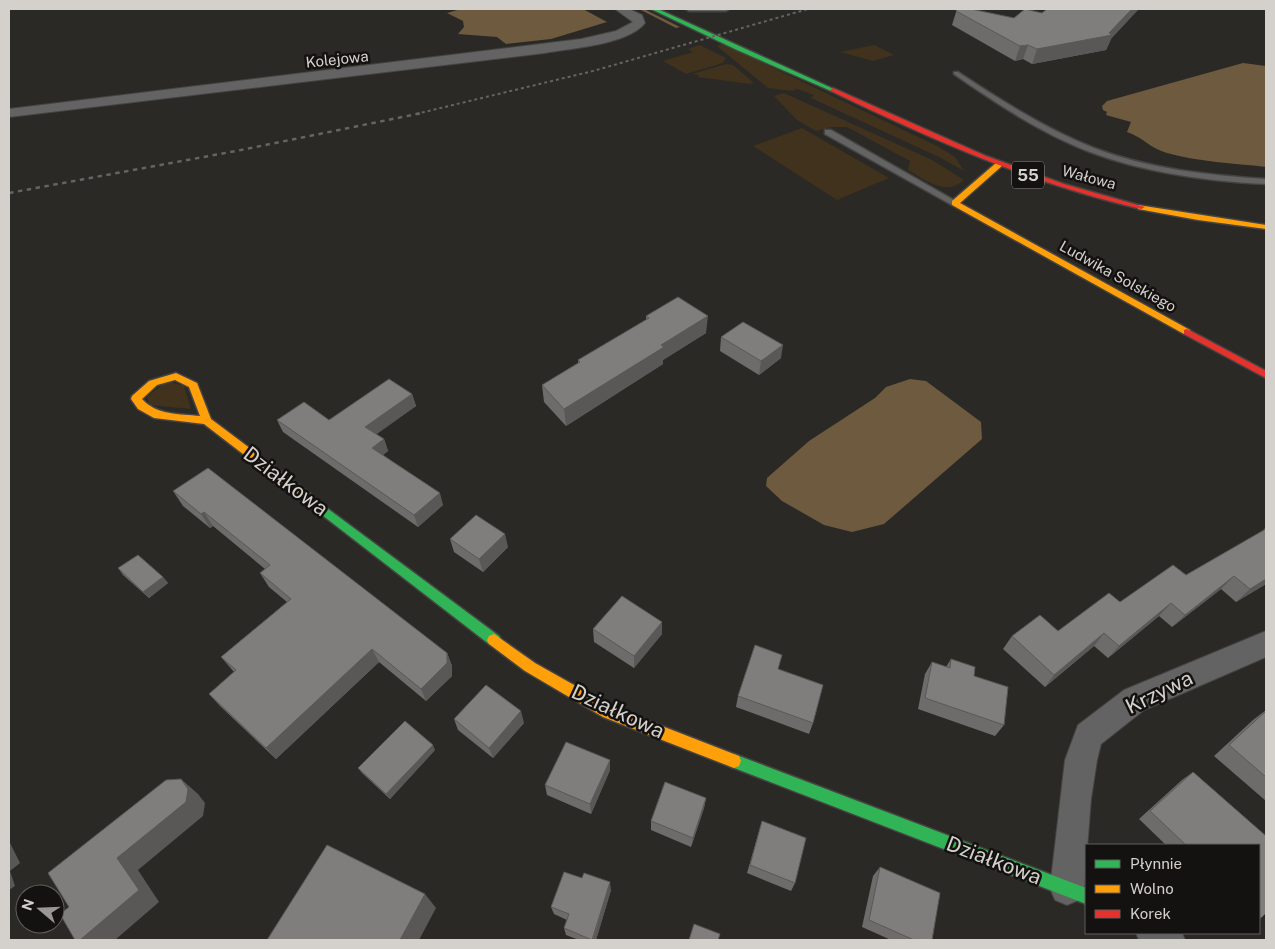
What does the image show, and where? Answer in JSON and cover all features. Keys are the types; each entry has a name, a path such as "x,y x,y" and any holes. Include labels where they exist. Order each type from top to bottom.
{"street":[{"name":"Kolejowa","path":"9,113 545,50 615,34 631,29 639,23 638,18 621,9"},
{"name":"55","path":"654,9 767,62 804,76"},
{"name":"55","path":"667,9 764,54 804,76"},
{"name":"Wałowa","path":"804,76 944,142 998,165 1076,190 1131,204 1210,220 1266,227"},
{"path":"954,203 998,165"},
{"name":"Ludwika Solskiego","path":"954,203 1266,375"},
{"name":"Działkowa","path":"207,421 193,385 176,376 161,379 145,387 136,398 140,407 149,413 207,421 530,667 608,712 1077,892"},
{"name":"Krzywa","path":"1077,892 1076,789 1081,760 1090,735 1134,700 1266,644"},
{"path":"1156,934 1167,940"}],"lane":[{"path":"689,9 726,9"},
{"path":"956,74 1020,114 1062,136 1113,157 1201,177 1266,182"},
{"path":"828,132 954,203"}],"shaded area":[{"path":"461,9 583,9 607,22 551,39 506,44 497,37 458,34 464,27 463,21 447,13"},
{"path":"723,44 939,147 955,157 964,171 941,158 811,98 814,95 797,89 793,91 768,88 717,46"},
{"path":"700,45 726,58 723,63 686,74 663,61 693,52 688,49"},
{"path":"874,45 894,55 873,61 840,52"},
{"path":"1243,63 1266,66 1266,167 1204,160 1161,151 1127,132 1131,122 1106,115 1107,112 1103,110 1102,106 1107,101"},
{"path":"726,64 733,65 753,82 750,84 698,77 699,75 692,74"},
{"path":"784,93 932,160 964,180 950,187 936,185 908,170 910,161 847,127 832,127 816,131 797,120 774,96"},
{"path":"802,128 889,178 837,200 753,146"},
{"path":"910,379 926,381 981,422 982,439 884,524 852,532 824,525 782,501 766,486 767,478 809,441 875,398 886,387"},
{"path":"167,381 184,386 191,409 150,405 147,397"}],"building":[{"path":"957,9 971,9 1014,18 1025,9 1042,13 1047,9 1132,9 1109,33 1112,35 1037,49 1028,45 1020,46 956,11"},
{"path":"678,297 708,316 661,345 664,347 564,409 542,385 580,362 578,360 649,318 646,316"},
{"path":"743,322 783,345 761,361 721,337"},
{"path":"389,379 412,394 365,427 384,439 372,448 440,493 414,515 277,420 304,402 329,420"},
{"path":"208,468 447,653 447,663 421,689 372,649 266,748 209,694 236,670 221,657 291,599 260,573 270,565 204,512 201,514 173,491"},
{"path":"476,515 505,534 479,559 450,539"},
{"path":"1266,527 1266,579 1250,589 1234,576 1185,615 1171,603 1119,646 1104,633 1054,675 1012,636 1040,615 1058,631 1109,593 1120,602 1173,565 1186,575 1264,530"},
{"path":"138,555 163,577 143,592 118,568"},
{"path":"622,596 662,622 634,656 593,629"},
{"path":"755,645 782,655 778,669 823,685 813,723 738,696"},
{"path":"951,659 975,667 974,676 1008,687 1004,725 925,698 932,662 950,668"},
{"path":"486,685 521,711 489,748 454,719"},
{"path":"1266,711 1266,777 1229,745"},
{"path":"405,721 433,745 386,794 358,768"},
{"path":"566,742 610,760 590,804 545,785"},
{"path":"1193,772 1266,836 1266,913 1260,917 1260,844 1185,844 1150,811"},
{"path":"181,779 188,789 186,802 117,858 139,890 80,940 75,940 65,923 65,910 69,907 65,901 65,884 55,884 48,873 166,780"},
{"path":"665,782 706,798 693,838 651,821"},
{"path":"762,821 806,838 795,883 750,865"},
{"path":"327,845 425,894 400,940 267,940"},
{"path":"880,867 940,893 932,940 914,940 869,920"},
{"path":"564,872 582,878 584,873 610,882 592,940 564,928 569,914 551,907"},
{"path":"694,924 720,934 718,940 689,940"}],"waterway":[{"path":"641,9 678,27"}],"railway":[{"path":"416,114 593,71 808,9"},
{"path":"9,193 236,151 422,113"}],"traffic: fast":[{"path":"654,9 833,90"},
{"path":"308,498 494,640"},
{"path":"734,761 1085,896"}],"traffic: slow":[{"path":"999,165 955,203 1187,332"},
{"path":"1141,207 1198,218 1266,227"},
{"path":"207,421 193,385 176,376 153,383 136,399 142,406 158,415 207,421 308,498"},
{"path":"494,640 530,667 608,712 734,761"}],"traffic: jam":[{"path":"833,90 946,142 1022,173 1061,186 1141,207"},
{"path":"1187,332 1266,375"}]}
